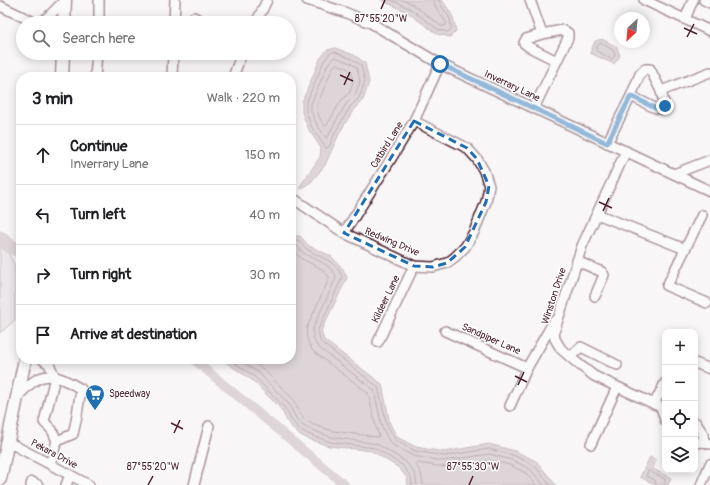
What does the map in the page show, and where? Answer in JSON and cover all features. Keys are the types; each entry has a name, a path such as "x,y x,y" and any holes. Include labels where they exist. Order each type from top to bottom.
{"main road":[{"path":"64,16 65,0"},
{"path":"62,72 63,60"},
{"path":"0,479 24,364"}],"street":[{"path":"49,16 65,0"},
{"path":"99,0 99,16"},
{"path":"174,16 175,0"},
{"path":"259,16 267,0"},
{"name":"Inverrary Lane","path":"307,0 344,12 370,23 440,64 710,191"},
{"path":"530,0 542,34"},
{"path":"644,0 710,31"},
{"path":"685,19 693,0"},
{"path":"704,0 710,3"},
{"path":"0,6 21,16"},
{"path":"534,108 557,61 568,38 568,33 564,30 542,34 526,40 524,43 557,61"},
{"path":"96,72 97,60"},
{"path":"172,72 173,60"},
{"path":"235,72 239,60"},
{"name":"Catbird Lane","path":"344,233 414,121 440,64"},
{"path":"607,143 631,96 640,74 645,69 650,69 661,91 665,106 662,109 655,108 631,96"},
{"path":"661,91 710,72"},
{"name":"Redwing Drive","path":"296,200 344,233 414,266 434,267 447,263 465,247 474,232 486,202 489,186 484,171 478,160 467,148 414,121"},
{"name":"Winston Drive","path":"626,151 582,246 554,332 555,339 561,349 594,376 660,407"},
{"path":"674,174 710,160"},
{"path":"597,214 685,249"},
{"path":"702,215 667,286 707,303"},
{"path":"577,261 602,272 604,275 594,296"},
{"name":"Kildeer Lane","path":"378,342 414,266"},
{"path":"510,406 527,368 562,305"},
{"name":"Sandpiper Lane","path":"445,331 527,368"},
{"path":"570,357 581,348 616,365"},
{"path":"49,364 55,377 44,422 52,430 57,441 50,464"},
{"path":"698,364 710,369"},
{"path":"17,397 38,379 48,376 55,377 81,389 73,434 57,441"},
{"path":"591,444 618,387"},
{"path":"194,485 209,426"},
{"path":"698,426 703,434 703,443"},
{"name":"Pekara Drive","path":"8,442 89,485"},
{"path":"700,485 710,464"},
{"path":"66,485 70,475"},
{"path":"31,485 32,482 38,485"}],"highlighted area":[{"path":"414,121 467,148 477,159 489,186 486,202 465,247 447,263 433,267 414,266 344,233"}],"shaded area":[{"path":"0,237 15,266 15,320 0,333"}],"water":[{"path":"381,0 442,0 452,15 456,31 450,37 437,34 407,12"},
{"path":"602,39 614,45 614,48 617,48 620,56 614,64 590,53 595,41"},
{"path":"335,48 354,55 365,63 369,82 363,100 354,109 340,132 325,165 311,182 300,189 300,186 320,157 321,148 309,130 302,113 302,102 320,59 327,50"},
{"path":"296,236 300,236 309,246 331,256 343,269 347,278 321,331 324,340 382,384 390,424 397,437 416,447 444,452 489,444 515,451 536,461 556,485 408,485 407,478 399,468 372,451 329,446 308,439 297,433 288,423 281,409 252,380 228,364 296,364"},
{"path":"650,457 656,460 653,469 671,478 668,485 656,485 640,477"}],"waterway":[{"path":"0,238 9,246 16,249"},
{"path":"199,364 345,485"}],"place":[{"name":"Speedway","path":"95,411"}],"route":[{"path":"440,64 607,143 631,96 655,108 662,109 665,106"}]}
